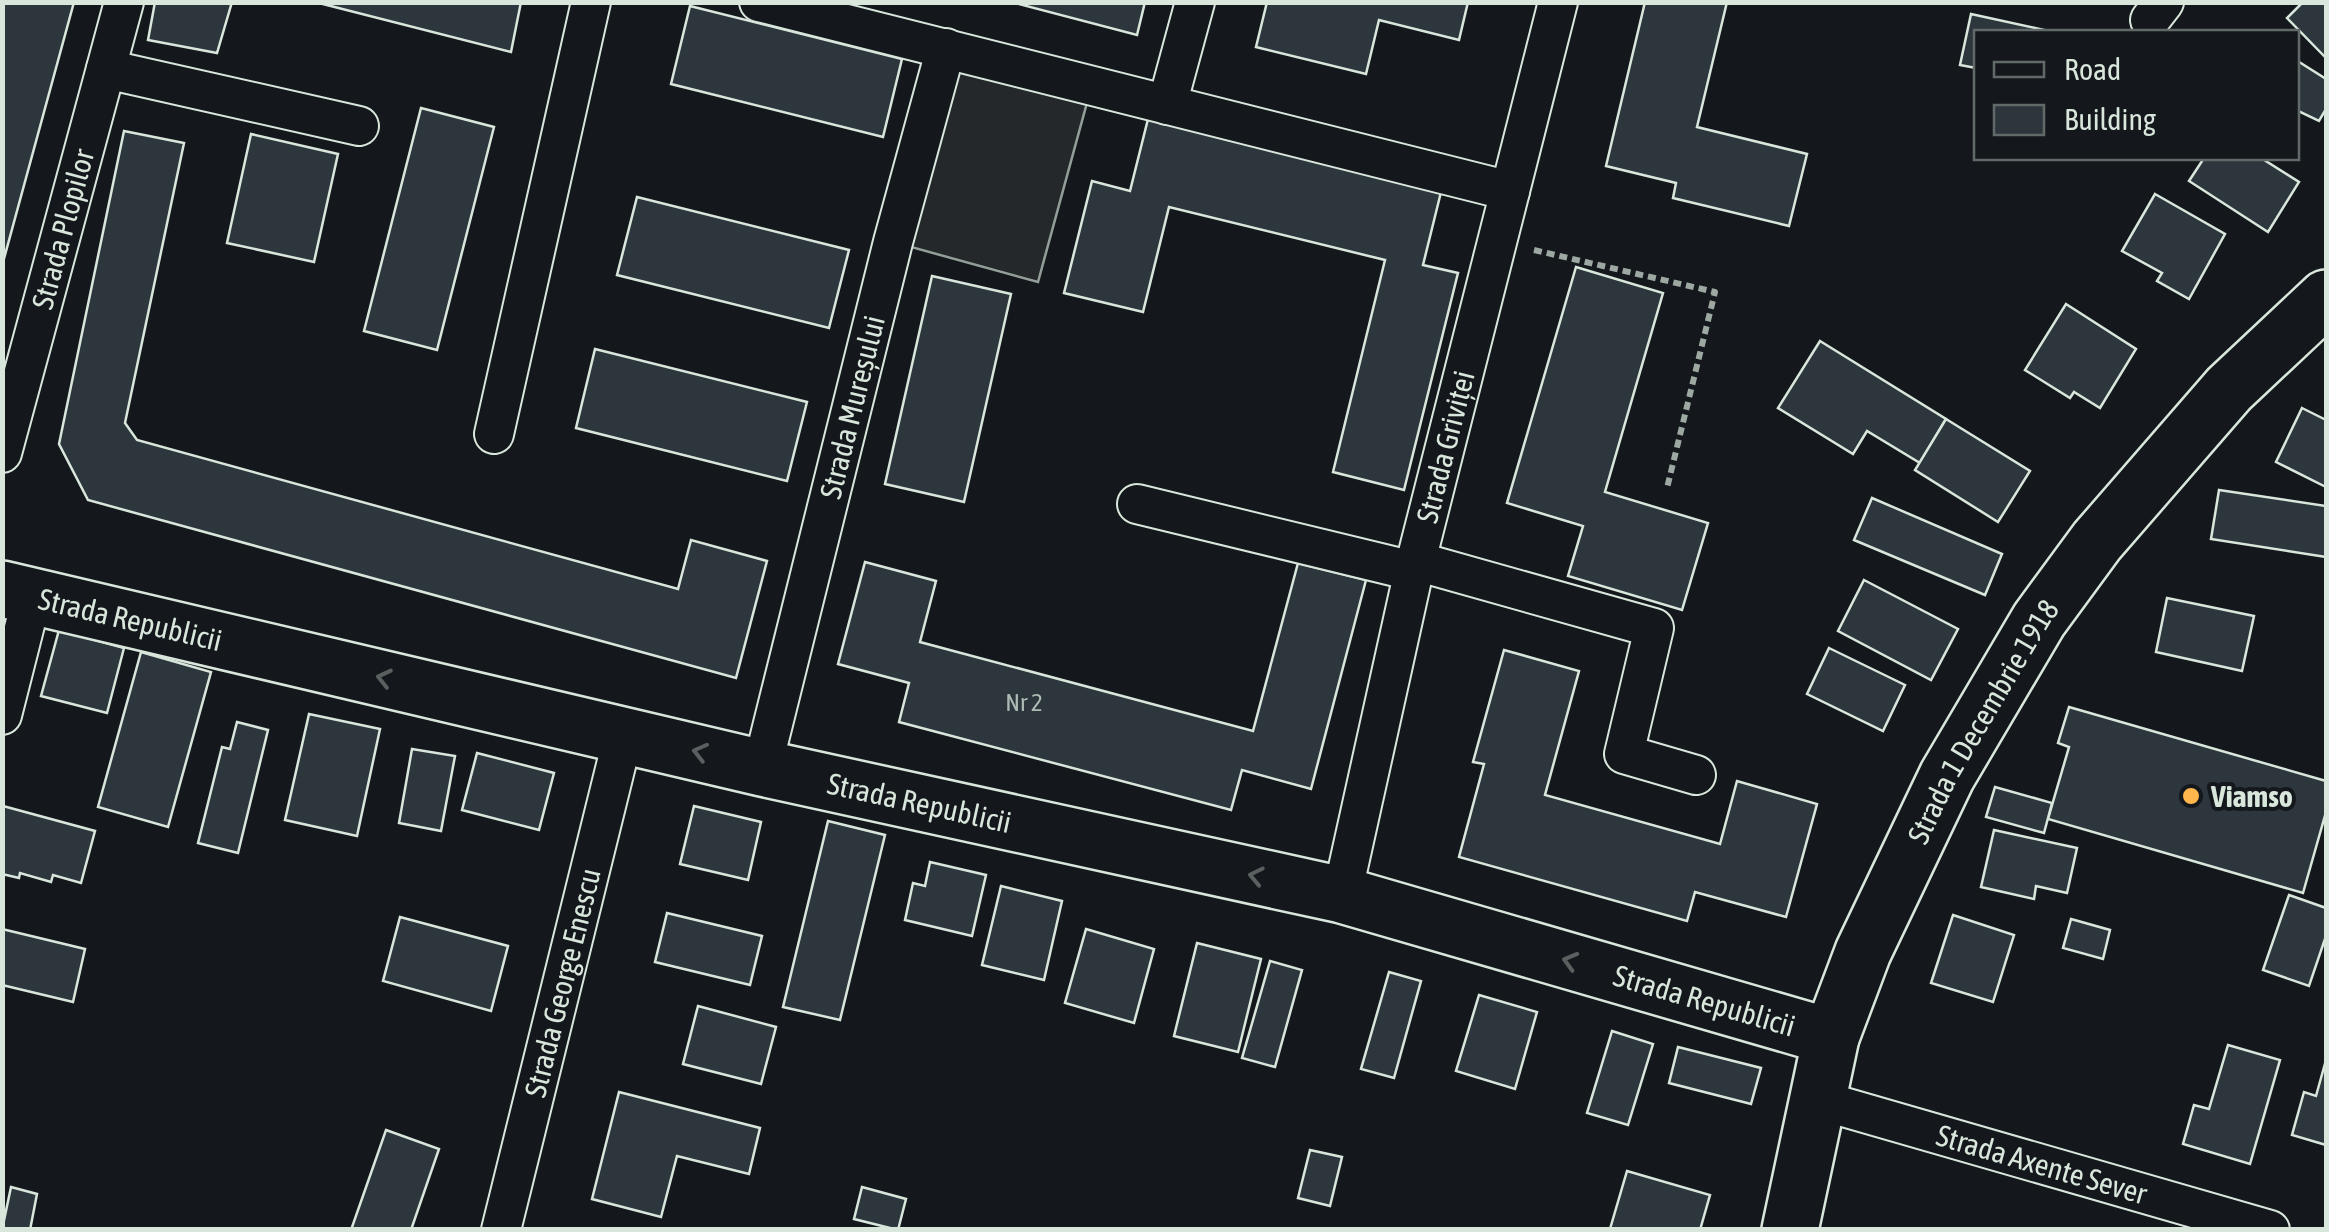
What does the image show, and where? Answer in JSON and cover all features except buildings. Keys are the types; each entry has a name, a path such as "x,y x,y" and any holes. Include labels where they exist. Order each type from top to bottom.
{"street":[{"name":"Strada Plopilor","path":"2,453 8,408 124,2"},
{"path":"494,434 591,2"},
{"path":"759,2 802,8 1091,88 1510,191"},
{"path":"1167,105 1196,2"},
{"name":"Strada Griviței","path":"1342,895 1415,566 1558,2"},
{"name":"Strada Mureșului","path":"762,768 893,242 946,48"},
{"path":"106,69 358,126"},
{"name":"Strada 1 Decembrie 1918","path":"1790,1230 1831,1038 1863,952 1947,776 2038,620 2097,541 2229,389 2326,298"},
{"path":"1138,504 1415,566 1654,628 1624,754 1696,775"},
{"path":"2,714 17,593"},
{"name":"Strada Republicii","path":"17,593 762,768 1342,895 1831,1038"},
{"name":"Strada George Enescu","path":"500,1230 624,734"},
{"name":"Strada Axente Sever","path":"1816,1099 2270,1230"}],"path":[{"path":"1497,242 1715,292 1667,488"}],"shaded area":[{"path":"946,48 1091,88 1038,282 893,242"}],"place":[{"name":"Viamso","path":"2191,796"}]}
